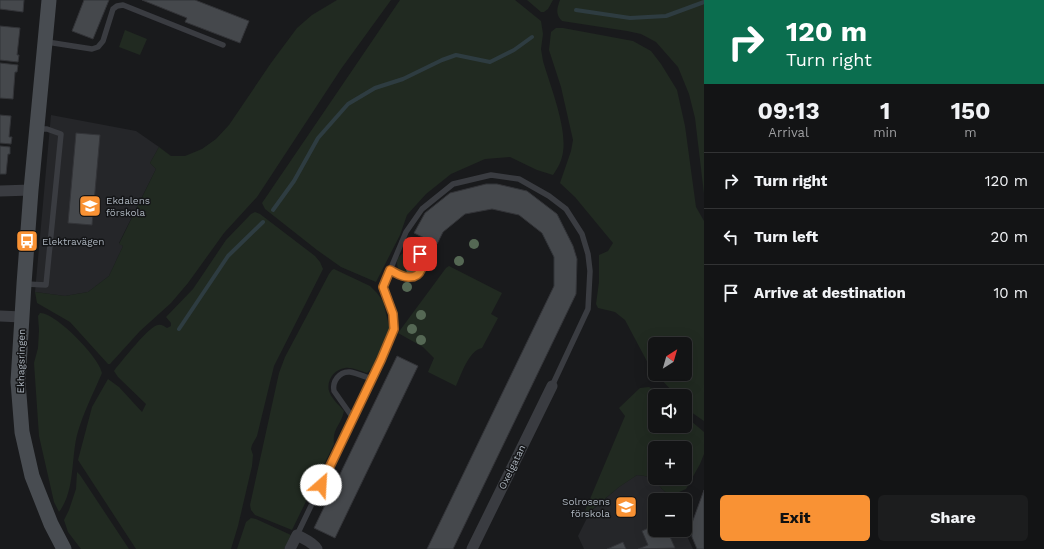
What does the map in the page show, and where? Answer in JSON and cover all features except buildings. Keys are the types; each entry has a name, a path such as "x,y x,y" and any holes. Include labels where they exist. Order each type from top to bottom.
{"street":[{"name":"Ekhagsringen","path":"49,0 31,190 18,382 22,432 32,476 51,524 64,549"},
{"path":"0,191 31,190"},
{"path":"0,316 22,317"},
{"name":"Oxelgatan","path":"472,549 552,386"},
{"path":"290,549 297,535 310,541 317,549"}],"lane":[{"path":"45,41 92,49 98,48 102,41 113,9 117,6 123,5 223,45"},
{"path":"24,284 46,285 61,134 47,129 36,129"},
{"path":"297,535 372,379 394,329 393,314 383,287 406,232 422,209 453,184 491,175 519,178 549,196 566,209 582,234 588,254 590,271 588,309 552,386"},
{"path":"390,270 407,278 418,274 422,268 423,261 420,254 402,242"},
{"path":"353,418 334,392 334,382 346,372 351,372 372,379"}],"shaded area":[{"path":"337,0 391,0 341,69 257,197 224,233 188,283 171,303 140,331 110,364 108,364 70,322 37,303 35,292 65,296 88,292 109,276 123,246 119,244 156,169 150,163 159,147 171,156 185,156 202,149 216,139 229,125 297,28 312,15"},
{"path":"400,0 515,0 541,21 543,34 541,49 543,61 560,119 564,142 560,164 553,175 537,170 510,157 485,159 451,174 426,194 407,215 400,235 376,282 341,267 265,209 262,203"},
{"path":"527,0 553,0 548,9 541,12"},
{"path":"560,0 704,0 704,194 695,118 689,94 678,67 656,42 641,34 562,21 558,16 557,11"},
{"path":"556,28 563,28 633,41 651,51 677,90 685,126 696,207 704,221 704,421 692,413 692,389 670,389 663,381 692,381 692,337 648,337 648,363 625,320 615,312 598,308 596,304 599,282 599,255 608,251 613,243 575,197 560,183 571,151 573,140 561,87 549,50 551,32"},
{"path":"125,30 147,39 140,55 119,47"},
{"name":"Ekdalens förskola","path":"51,115 136,131 159,147 150,163 156,169 119,243 123,246 109,276 88,292 65,296 35,292"},
{"path":"255,212 260,214 315,256 323,269 274,366 257,436 251,449 253,455 252,466 231,549 136,549 78,460 92,407 108,379 119,387 142,412 146,404 118,377 114,371 136,344 154,327 160,325 167,328 171,326 171,323 166,317 193,289 226,240 251,214"},
{"path":"408,252 416,255 419,263 416,271 408,274 400,271 397,263 400,255"},
{"path":"449,266 502,293 491,314 498,318 482,348 473,353 469,358 456,386 428,372 434,358 423,347 398,333"},
{"path":"334,269 370,286 377,293 383,301 389,326 389,333 373,367 367,373 345,368 338,370 330,379 328,387 330,394 344,411 343,416 335,430 334,444 292,530 255,515 251,510 250,505 279,373 285,357 329,274"},
{"path":"40,313 56,320 76,337 94,357 102,373 79,427 68,495 59,512 54,502 39,436 34,363 38,348 38,316"},
{"path":"649,387 652,389 648,389 648,433 692,433 692,422 704,432 704,454 692,478 692,441 648,441 648,476 637,475 619,487 582,518 625,416 619,408 640,388"},
{"path":"77,472 129,549 81,549 68,532 64,520 76,489"},
{"name":"Solrosens förskola","path":"637,475 648,476 648,485 659,485 667,493 648,493 648,537 687,537 693,549 584,549 578,536 590,512 619,487"},
{"path":"659,485 688,485 686,489 677,493 667,493"},
{"path":"251,518 291,535 284,549 237,549 246,522"}],"waterway":[{"path":"576,10 630,18 666,16 704,2"},
{"path":"273,210 294,181 318,138 348,104 375,88 403,79 442,60 456,55 490,62 514,50 532,37"},
{"path":"179,329 228,256 263,222"}],"place":[{"name":"Ekdalens förskola","path":"90,206"},
{"name":"Elektravägen","path":"27,241"},
{"name":"Solrosens förskola","path":"626,507"}],"route":[{"path":"321,485 381,360 394,329 393,314 383,287 390,270 407,278 418,274 422,268 423,261 420,254"}]}
